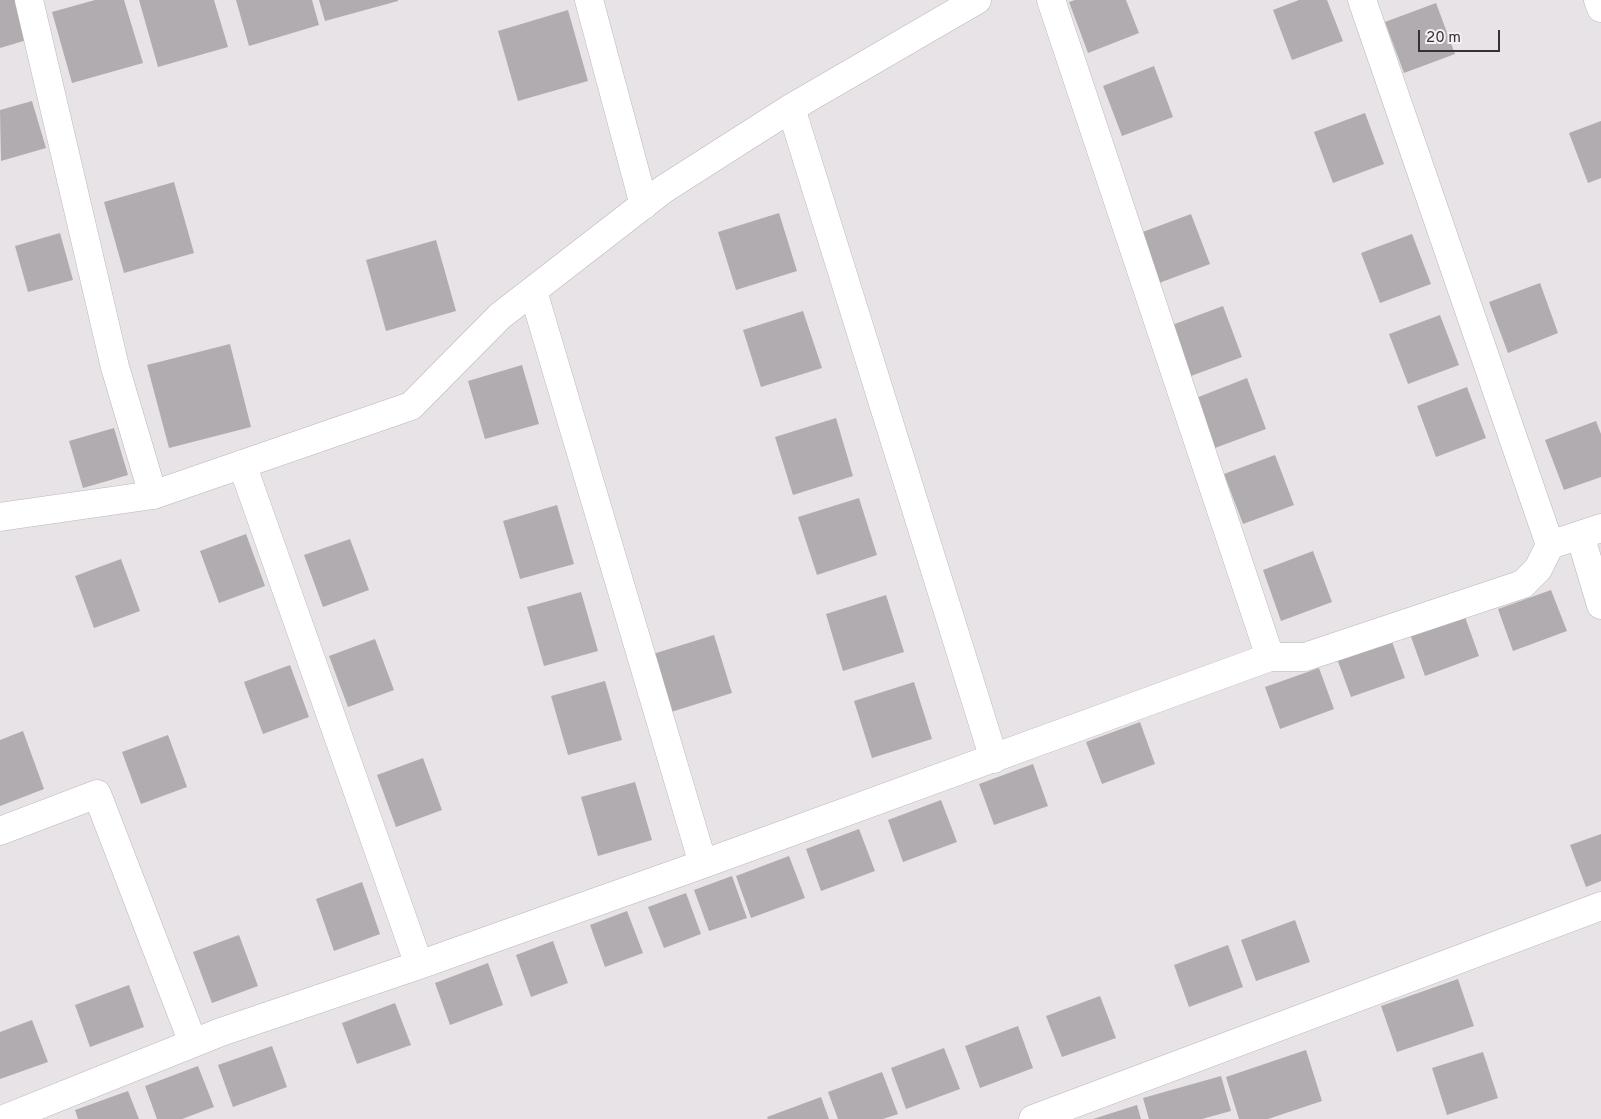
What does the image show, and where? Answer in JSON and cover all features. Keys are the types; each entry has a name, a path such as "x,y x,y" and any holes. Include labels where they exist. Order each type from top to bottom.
{"street":[{"path":"29,0 115,367 153,495"},
{"path":"589,0 644,205"},
{"path":"0,516 153,495 411,406 500,316 664,189 791,108 977,0"},
{"path":"1051,0 1270,657"},
{"path":"4,1119 193,1043 704,864 1270,657 1305,657 1523,584 1538,569 1550,545 1362,0"},
{"path":"1598,0 1601,8"},
{"path":"791,108 994,759"},
{"path":"533,290 704,864"},
{"path":"242,464 419,965"},
{"path":"1550,545 1591,532 1601,605"},
{"path":"0,831 98,794 193,1043"},
{"path":"1033,1119 1601,906"}],"building":[{"path":"0,0 15,0 27,40 0,48"},
{"path":"95,0 124,0 143,63 72,83 52,12"},
{"path":"139,0 214,0 228,47 158,67"},
{"path":"236,0 312,0 319,25 249,46"},
{"path":"319,0 398,0 398,1 325,21"},
{"path":"1075,0 1126,0 1139,33 1088,53 1069,2"},
{"path":"1299,0 1327,0 1343,41 1292,60 1273,10"},
{"path":"1436,3 1455,54 1404,73 1385,22"},
{"path":"568,10 588,81 518,101 498,31"},
{"path":"1154,66 1173,117 1122,136 1103,86"},
{"path":"32,101 46,148 1,161 0,110"},
{"path":"1365,113 1384,164 1333,183 1314,132"},
{"path":"1601,121 1601,178 1588,183 1569,133"},
{"path":"174,182 194,253 124,273 104,202"},
{"path":"779,213 797,271 736,290 718,232"},
{"path":"1191,214 1210,264 1159,283 1140,233"},
{"path":"60,233 73,280 28,292 15,246"},
{"path":"1412,234 1431,284 1380,303 1361,253"},
{"path":"436,240 456,311 386,331 366,260"},
{"path":"1540,283 1558,333 1508,353 1489,302"},
{"path":"1223,306 1242,357 1191,376 1172,325"},
{"path":"803,311 822,368 761,387 743,330"},
{"path":"1440,315 1459,365 1408,384 1389,334"},
{"path":"230,344 251,427 169,448 147,365"},
{"path":"522,365 539,424 485,439 468,381"},
{"path":"1247,378 1266,429 1215,448 1196,398"},
{"path":"1467,387 1486,438 1436,457 1417,406"},
{"path":"836,418 853,476 793,495 775,437"},
{"path":"1596,421 1601,434 1601,477 1564,490 1545,440"},
{"path":"114,428 128,475 83,488 69,441"},
{"path":"1275,455 1294,505 1243,524 1224,474"},
{"path":"859,498 877,555 817,575 798,517"},
{"path":"557,505 574,564 520,579 503,521"},
{"path":"246,534 265,586 219,603 200,551"},
{"path":"350,539 369,590 323,607 304,555"},
{"path":"1313,551 1332,602 1281,621 1263,570"},
{"path":"121,559 140,611 94,628 75,576"},
{"path":"1551,590 1567,631 1513,651 1498,609"},
{"path":"581,592 598,651 544,666 527,607"},
{"path":"886,595 904,652 843,671 826,614"},
{"path":"1464,614 1479,656 1425,676 1410,634"},
{"path":"714,635 732,693 671,712 653,654"},
{"path":"1390,636 1405,678 1351,697 1336,656"},
{"path":"375,639 394,690 348,707 329,656"},
{"path":"290,665 309,717 263,734 244,682"},
{"path":"1319,668 1334,709 1280,729 1265,687"},
{"path":"605,681 622,740 568,755 551,696"},
{"path":"914,682 932,739 872,758 854,701"},
{"path":"1140,722 1155,764 1102,784 1086,742"},
{"path":"23,731 44,789 0,806 0,740"},
{"path":"168,735 187,787 141,804 122,752"},
{"path":"423,758 442,810 396,827 377,775"},
{"path":"1033,764 1048,806 994,825 979,784"},
{"path":"635,782 652,840 598,856 581,797"},
{"path":"941,800 957,842 903,862 888,820"},
{"path":"859,829 875,871 821,891 806,849"},
{"path":"1601,834 1601,881 1586,887 1570,845"},
{"path":"789,856 805,898 751,918 736,876"},
{"path":"732,876 747,918 709,931 694,890"},
{"path":"362,882 380,934 334,951 316,899"},
{"path":"686,893 701,934 664,948 648,907"},
{"path":"627,911 643,953 605,967 590,925"},
{"path":"1295,920 1310,962 1256,981 1241,940"},
{"path":"239,935 258,986 212,1003 193,952"},
{"path":"553,941 568,983 531,997 516,955"},
{"path":"1228,945 1243,987 1189,1007 1174,965"},
{"path":"488,963 503,1005 450,1025 435,983"},
{"path":"1458,979 1474,1026 1397,1052 1381,1006"},
{"path":"129,985 144,1027 90,1047 75,1005"},
{"path":"1100,996 1116,1038 1062,1057 1046,1016"},
{"path":"395,1003 411,1045 357,1064 342,1023"},
{"path":"32,1020 48,1062 0,1079 0,1032"},
{"path":"1018,1026 1033,1068 980,1088 965,1046"},
{"path":"272,1046 287,1087 233,1107 218,1065"},
{"path":"944,1048 960,1089 906,1109 891,1068"},
{"path":"1306,1050 1322,1101 1268,1119 1239,1119 1226,1077"},
{"path":"1483,1052 1498,1098 1447,1115 1432,1068"},
{"path":"198,1066 214,1107 182,1119 157,1119 145,1086"},
{"path":"882,1072 898,1114 883,1119 838,1119 828,1092"},
{"path":"1221,1076 1231,1111 1202,1119 1149,1119 1143,1098"},
{"path":"128,1091 139,1119 78,1119 75,1110"},
{"path":"821,1097 829,1119 768,1119 767,1117"},
{"path":"1137,1105 1141,1119 1093,1119"}]}
